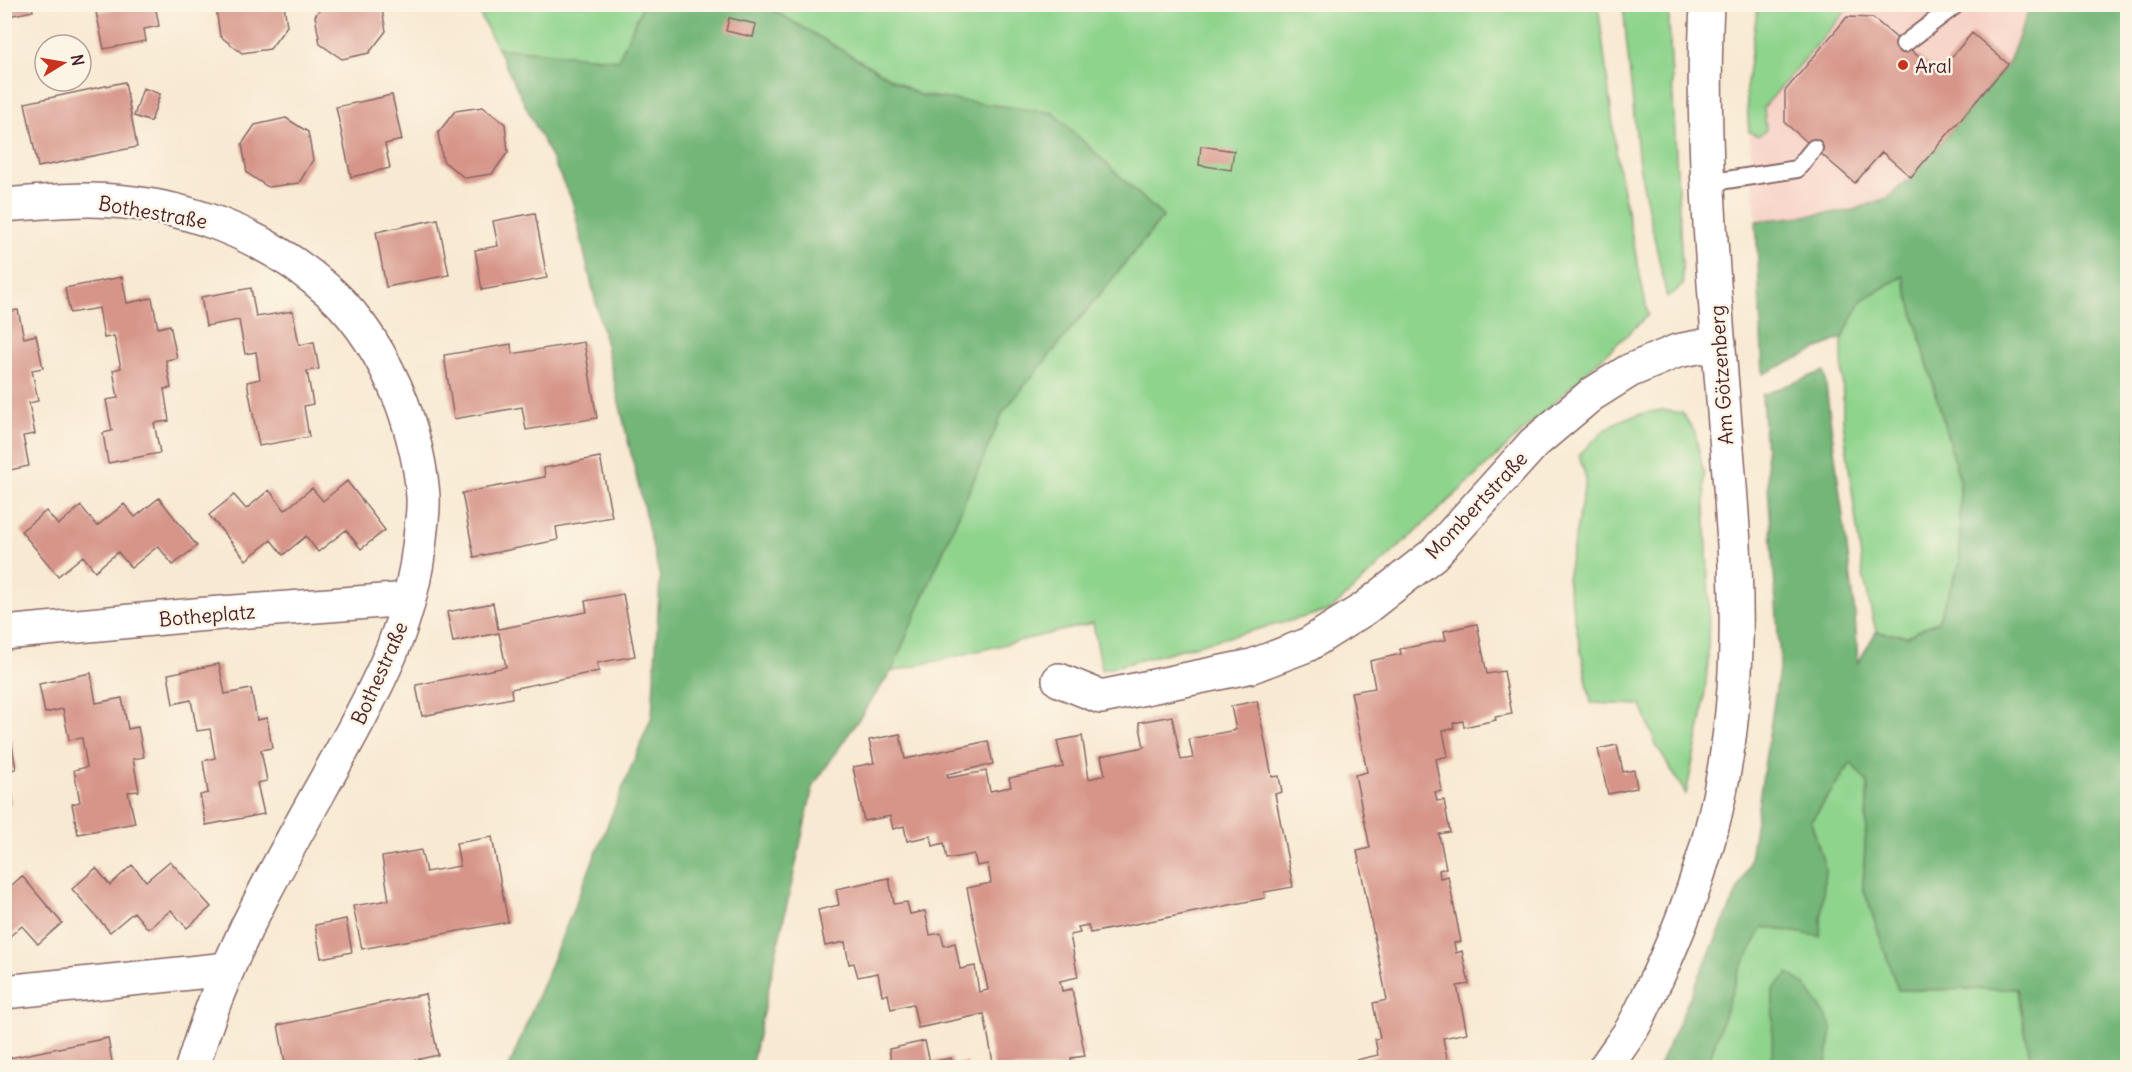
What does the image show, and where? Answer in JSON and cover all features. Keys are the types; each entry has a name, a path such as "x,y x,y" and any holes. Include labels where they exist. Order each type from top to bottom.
{"street":[{"name":"Am Götzenberg","path":"1605,1068 1632,1030 1674,941 1707,852 1721,796 1734,688 1735,556 1704,133 1707,4"},
{"name":"Bothestraße","path":"4,206 91,200 133,204 186,213 235,230 273,249 310,274 344,306 372,343 395,386 411,426 419,462 423,500 418,555 410,599 397,641 378,684 262,896 228,969 192,1068"},
{"name":"Mombertstraße","path":"1059,680 1101,697 1252,666 1307,645 1364,609 1434,554 1534,443 1591,394 1629,371 1677,351 1719,343"},
{"name":"Botheplatz","path":"4,633 195,615 410,599"},
{"path":"4,992 228,969"}],"lane":[{"path":"1904,44 1957,4"},
{"path":"1707,183 1797,169 1814,148"}],"shaded area":[{"path":"1758,5 2031,5 2008,64 1911,177 1887,198 1850,211 1756,221 1746,89"}],"green space":[{"path":"746,4 773,10 919,95 1053,113 1163,217 1003,412 891,672 813,786 751,1067 509,1067 652,716 660,578 572,200 497,48 618,60 643,5"},
{"path":"475,5 643,5 619,60 497,48"},
{"path":"746,5 1598,5 1618,166 1648,315 1331,610 1102,670 1093,623 891,672 1003,412 1163,217 1053,113 919,95 773,10"},
{"path":"1623,5 1668,5 1683,285 1667,298 1639,165"},
{"path":"1758,5 1851,5 1764,107 1766,130 1758,136 1749,132 1746,89"},
{"path":"2031,5 2127,5 2127,1067 2032,1067 2017,989 1898,990 1863,887 1868,783 1851,763 1811,821 1825,868 1820,936 1763,927 1738,973 1710,1058 1688,1067 1658,1068 1749,865 1780,663 1762,395 1824,371 1854,602 1858,663 1876,632 1907,636 1938,621 1960,563 1960,481 1903,276 1862,300 1842,338 1763,374 1756,221 1850,211 1887,198 1911,177 2008,64"},
{"path":"1903,276 1960,481 1960,563 1938,621 1907,636 1876,632 1863,574 1843,421 1842,338 1862,300"},
{"path":"1662,410 1682,413 1695,432 1704,475 1709,599 1708,662 1702,717 1686,794 1657,747 1641,705 1591,703 1567,579 1586,479 1579,455 1615,423 1634,415"},
{"path":"1851,763 1868,782 1863,887 1898,990 2017,989 2032,1067 1825,1067 1832,1030 1772,1062 1769,1067 1688,1068 1710,1058 1738,973 1763,927 1820,936 1825,868 1811,821"},
{"path":"1788,973 1805,985 1826,1015 1832,1030 1825,1067 1769,1067 1772,1062 1773,990"}],"building":[{"path":"4,4 32,4 33,11 4,17"},
{"path":"112,4 155,4 159,26 144,29 146,41 104,49 96,12 113,9"},
{"path":"218,4 284,4 287,26 270,49 242,53 220,36 216,8"},
{"path":"323,4 381,4 386,31 369,53 342,59 320,44 315,16"},
{"path":"1847,17 1873,18 1938,73 1972,33 2008,64 1911,177 1882,152 1855,183 1785,123 1785,91"},
{"path":"729,18 756,24 753,37 726,31"},
{"path":"125,82 137,147 38,167 25,103 73,93 93,93 93,89"},
{"path":"143,88 160,94 151,122 134,116"},
{"path":"392,95 402,140 385,144 390,168 351,177 336,107"},
{"path":"483,107 505,124 508,152 492,174 465,178 443,161 438,133 455,111"},
{"path":"286,118 308,132 313,160 299,183 268,187 247,173 242,144 255,125"},
{"path":"1201,146 1234,151 1231,170 1199,165"},
{"path":"535,213 547,278 482,290 475,250 498,246 493,221"},
{"path":"438,219 449,275 386,287 376,232"},
{"path":"122,277 127,303 152,298 158,328 170,325 177,358 166,360 171,388 164,389 169,421 154,423 160,453 108,463 103,433 112,431 106,400 118,398 113,370 121,368 114,336 104,338 99,308 70,313 65,288"},
{"path":"251,288 256,317 293,311 299,345 314,342 319,369 307,371 313,404 304,406 309,437 259,446 247,382 260,379 256,352 245,354 239,320 206,326 201,297"},
{"path":"18,310 24,338 36,335 43,368 32,370 38,401 29,403 35,434 23,436 29,466 5,471 5,312"},
{"path":"584,342 597,418 526,430 522,407 454,419 444,355 511,344 512,354"},
{"path":"600,457 612,517 556,527 558,540 474,557 462,493 545,477 544,468"},
{"path":"347,481 385,530 361,549 346,530 318,552 306,536 283,555 271,540 246,560 209,515 234,495 246,509 269,490 285,510 312,488 323,501"},
{"path":"159,498 197,546 173,565 158,546 131,568 118,552 95,571 83,556 58,576 21,531 46,511 58,525 81,506 97,526 124,504 135,517"},
{"path":"623,594 635,656 597,663 599,671 511,689 512,698 422,716 416,685 506,667 499,633 453,642 447,612 493,603 498,629 587,612 585,601"},
{"path":"1477,624 1487,674 1504,671 1512,714 1464,727 1463,721 1453,723 1454,728 1443,731 1448,756 1436,759 1442,791 1435,792 1437,801 1444,800 1450,832 1439,834 1446,868 1439,870 1440,878 1448,876 1461,942 1454,943 1456,953 1462,951 1469,984 1457,986 1467,1033 1443,1038 1449,1068 1322,1068 1378,1055 1375,1039 1380,1038 1373,1003 1387,1000 1357,851 1370,848 1355,775 1367,772 1351,692 1375,688 1370,661 1401,654 1400,649 1446,640 1444,631"},
{"path":"219,664 225,694 251,689 257,720 267,718 272,748 261,750 267,781 257,783 264,814 206,825 200,795 208,793 203,761 215,758 210,729 197,731 191,700 173,704 168,674"},
{"path":"91,673 96,703 122,698 128,729 138,727 144,757 133,759 139,791 128,792 135,823 78,834 72,804 80,802 74,770 87,767 82,738 69,740 63,709 45,713 39,684"},
{"path":"1257,701 1272,777 1279,776 1282,792 1275,794 1293,887 1264,892 1265,898 1090,933 1088,925 1078,927 1080,933 1070,935 1078,977 1060,981 1062,991 1072,989 1085,1056 1071,1058 1073,1068 994,1068 984,1014 918,1028 913,1004 891,1009 888,994 882,995 878,973 858,977 854,963 849,964 845,942 825,946 818,910 839,905 836,889 889,878 894,904 907,902 910,914 925,911 930,935 941,933 944,946 955,943 960,969 975,966 979,992 988,990 967,888 991,883 988,864 977,866 974,854 947,859 944,843 933,846 931,836 907,841 904,826 893,829 890,816 864,821 853,767 874,763 869,740 900,734 905,759 988,741 993,764 947,774 948,778 986,771 990,791 1011,787 1009,778 1063,767 1057,741 1082,736 1089,779 1105,775 1101,756 1144,747 1139,722 1172,716 1181,760 1193,758 1189,739 1236,730 1231,706"},
{"path":"11,739 16,769 4,771 4,741"},
{"path":"1617,745 1623,772 1634,770 1637,788 1608,794 1598,749"},
{"path":"4,772 11,803 4,804"},
{"path":"492,837 508,922 362,949 353,906 389,900 382,857 421,850 426,872 460,866 456,843"},
{"path":"170,861 211,907 187,928 171,910 148,929 134,912 110,932 72,889 96,868 110,885 132,865 146,881"},
{"path":"22,876 62,923 38,944 22,926 4,941 4,892"},
{"path":"346,919 352,952 321,958 315,925"},
{"path":"425,994 438,1055 380,1068 286,1068 278,1025"},
{"path":"108,1038 113,1068 4,1068 4,1059"},
{"path":"925,1041 930,1062 951,1058 953,1065 967,1062 968,1068 892,1068 889,1049"}],"place":[{"name":"Aral","path":"1903,65"}]}
